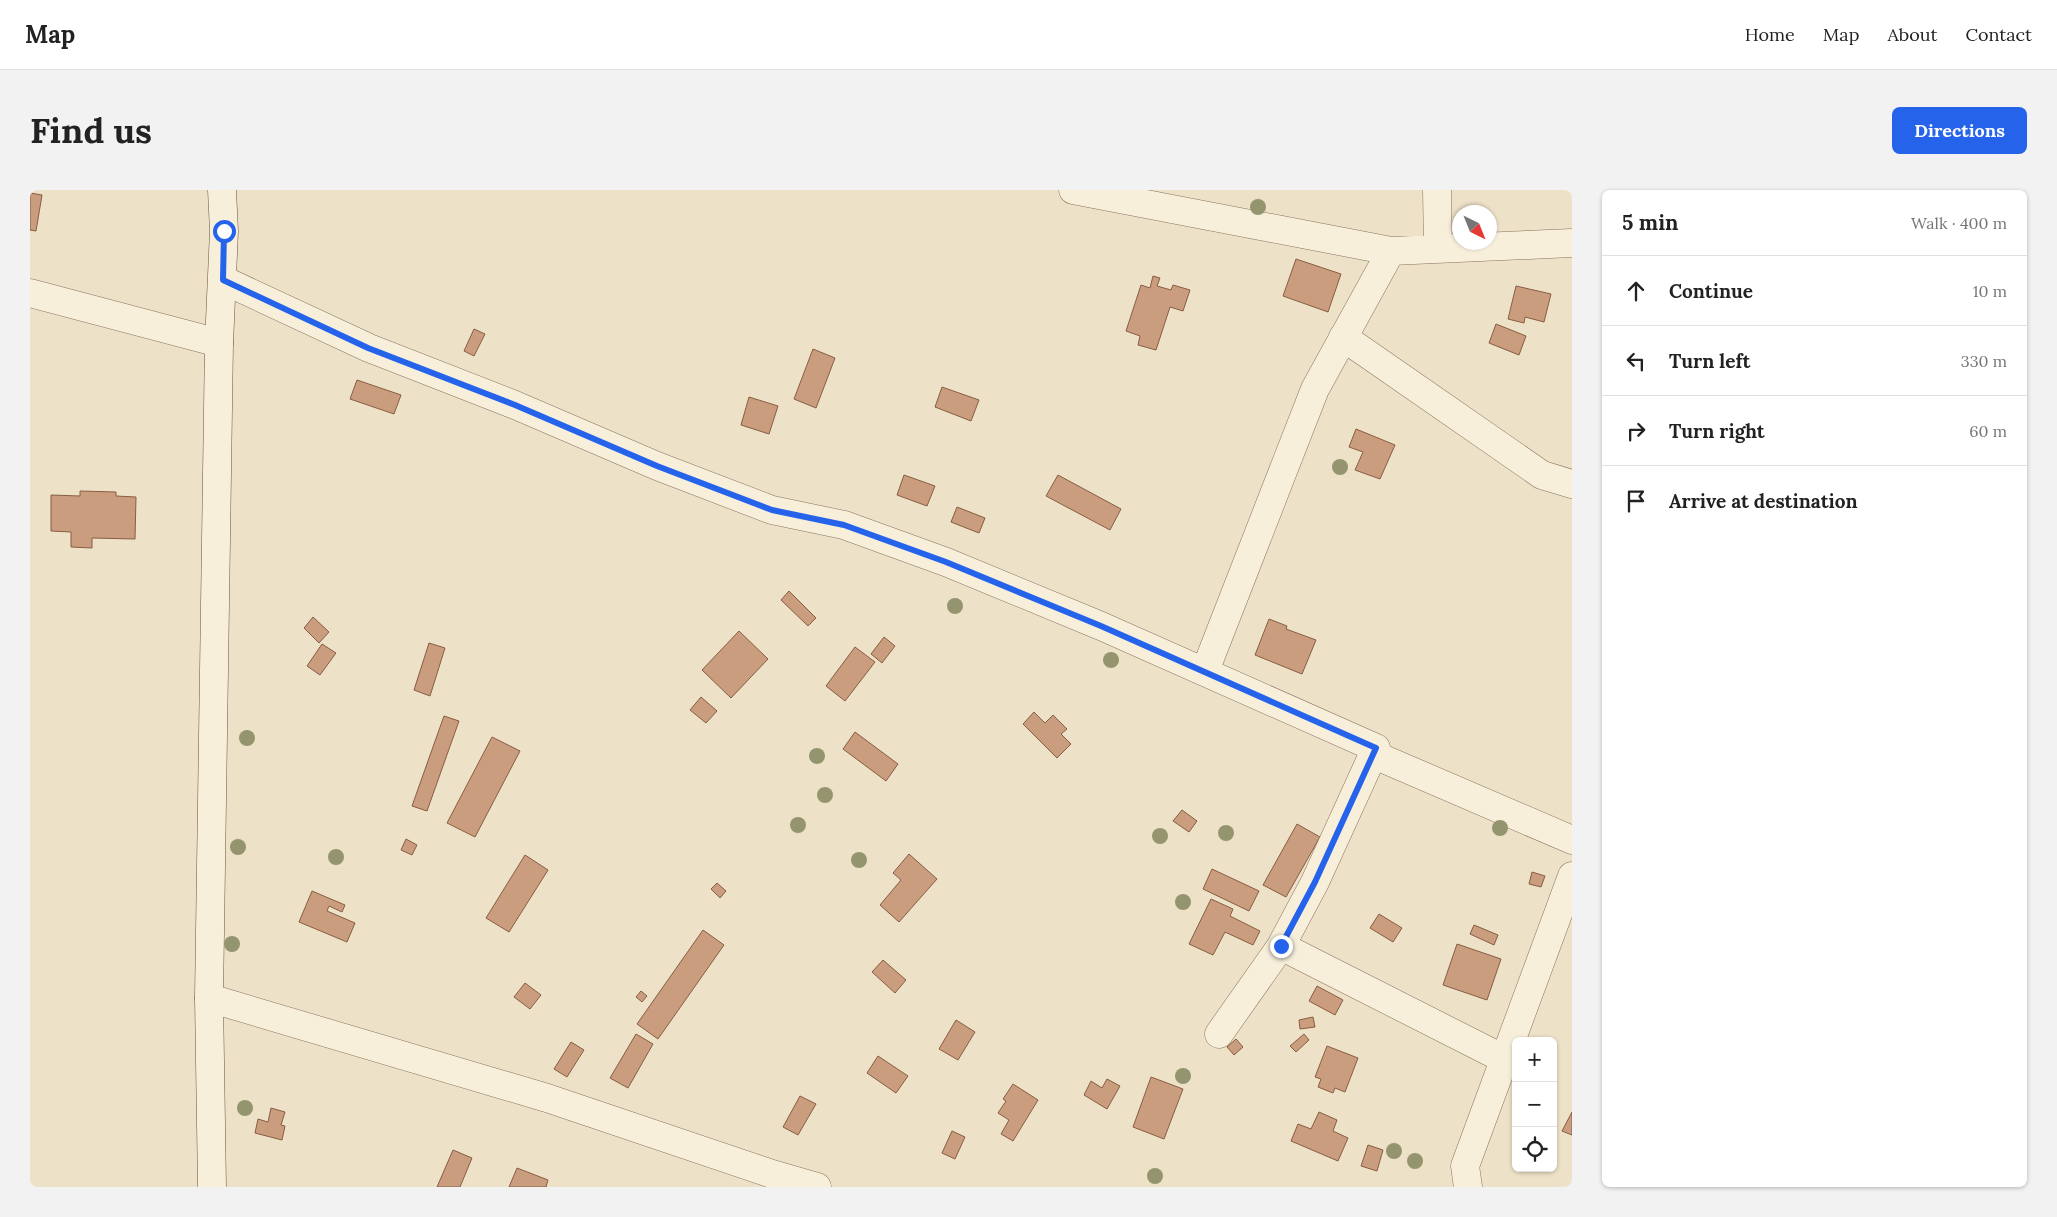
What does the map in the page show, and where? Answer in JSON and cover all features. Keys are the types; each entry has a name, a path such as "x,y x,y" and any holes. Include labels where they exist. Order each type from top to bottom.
{"street":[{"path":"212,1187 208,998 219,343 223,280 222,190"},
{"path":"1073,190 1391,251 1572,243"},
{"path":"1437,190 1438,249"},
{"path":"1205,672 1315,389 1391,251"},
{"path":"223,280 368,348 515,405 657,466 772,510 844,525 946,562 1205,672 1376,748 1315,882 1281,946 1219,1034"},
{"path":"30,293 219,343"},
{"path":"1343,338 1542,475 1572,484"},
{"path":"1372,754 1572,840"},
{"path":"1468,1187 1465,1166 1572,876"},
{"path":"1281,946 1504,1058"},
{"path":"208,998 547,1098 772,1174 817,1187"}],"building":[{"path":"30,193 42,195 36,231 30,230"},
{"path":"1296,259 1341,274 1328,312 1283,296"},
{"path":"1153,276 1160,278 1157,286 1171,290 1173,285 1190,290 1183,311 1170,307 1156,350 1138,345 1140,336 1126,331 1141,285 1150,288"},
{"path":"1516,286 1551,294 1544,322 1525,317 1524,323 1508,319"},
{"path":"1496,324 1526,336 1519,355 1489,343"},
{"path":"474,329 485,334 474,356 464,351"},
{"path":"813,349 835,358 816,408 794,399"},
{"path":"357,380 401,395 394,414 350,399"},
{"path":"942,387 979,400 971,421 935,407"},
{"path":"749,397 778,406 769,434 741,425"},
{"path":"1356,429 1395,445 1380,479 1355,470 1363,452 1349,447"},
{"path":"904,475 935,486 927,506 897,495"},
{"path":"1058,475 1121,509 1110,530 1046,496"},
{"path":"80,491 116,492 116,496 136,497 135,539 92,538 92,548 71,547 71,532 51,531 51,495 80,496"},
{"path":"957,507 985,518 979,533 951,522"},
{"path":"789,591 816,618 808,626 781,600"},
{"path":"313,617 329,632 319,643 304,628"},
{"path":"1269,619 1287,626 1286,629 1316,640 1302,674 1255,655"},
{"path":"739,631 768,659 731,698 702,670"},
{"path":"884,637 895,646 882,663 871,654"},
{"path":"429,643 445,648 430,696 414,690"},
{"path":"322,644 336,653 320,675 307,666"},
{"path":"855,647 875,662 845,701 826,686"},
{"path":"701,697 717,711 706,723 690,710"},
{"path":"1034,712 1045,723 1053,715 1067,729 1061,734 1071,744 1057,758 1023,724"},
{"path":"444,716 459,721 427,811 412,806"},
{"path":"855,732 898,764 886,781 843,749"},
{"path":"492,737 520,751 475,837 447,823"},
{"path":"1182,810 1197,821 1189,832 1173,821"},
{"path":"1297,824 1320,837 1286,897 1263,885"},
{"path":"406,839 417,845 412,855 401,850"},
{"path":"909,854 937,879 899,922 880,905 901,880 893,873"},
{"path":"525,855 548,870 509,932 486,918"},
{"path":"1212,869 1259,891 1249,911 1203,889"},
{"path":"1532,872 1545,876 1541,887 1529,884"},
{"path":"717,883 726,891 720,898 711,889"},
{"path":"312,891 345,905 342,912 329,906 327,911 355,923 347,942 299,922"},
{"path":"1211,899 1233,909 1230,916 1260,931 1253,945 1225,932 1213,955 1189,944"},
{"path":"1379,914 1402,928 1393,942 1370,928"},
{"path":"1474,925 1498,935 1494,945 1470,934"},
{"path":"703,930 724,945 658,1039 637,1024"},
{"path":"1457,944 1501,959 1487,1000 1443,985"},
{"path":"883,960 906,980 895,993 872,972"},
{"path":"525,983 541,995 530,1009 514,997"},
{"path":"1317,986 1343,1000 1335,1015 1309,1001"},
{"path":"641,991 647,996 642,1002 636,997"},
{"path":"1313,1017 1315,1027 1300,1029 1299,1020"},
{"path":"956,1020 975,1032 958,1060 939,1049"},
{"path":"636,1034 653,1044 628,1088 610,1078"},
{"path":"1304,1034 1309,1040 1296,1052 1290,1046"},
{"path":"1236,1039 1243,1047 1234,1055 1227,1047"},
{"path":"571,1042 584,1050 567,1077 554,1069"},
{"path":"1327,1046 1358,1058 1345,1092 1335,1088 1333,1093 1318,1087 1321,1079 1315,1077"},
{"path":"878,1056 908,1076 896,1093 867,1073"},
{"path":"1151,1077 1183,1089 1164,1139 1133,1127"},
{"path":"1107,1079 1120,1086 1107,1109 1084,1095 1091,1081 1102,1088"},
{"path":"1013,1084 1038,1100 1013,1141 1001,1134 1009,1120 998,1113 1006,1101 1003,1099"},
{"path":"800,1096 816,1104 798,1135 783,1127"},
{"path":"271,1108 285,1112 281,1125 285,1126 282,1140 255,1133 258,1119 268,1122"},
{"path":"1319,1112 1337,1120 1333,1131 1348,1138 1338,1161 1291,1141 1298,1124 1311,1129"},
{"path":"1572,1112 1572,1135 1562,1131"},
{"path":"952,1131 965,1137 955,1159 942,1153"},
{"path":"1368,1145 1383,1150 1377,1171 1361,1166"},
{"path":"453,1150 472,1158 460,1187 437,1187"},
{"path":"517,1168 548,1180 546,1187 509,1187"}],"route":[{"path":"224,231 223,280 368,348 515,405 657,466 772,510 844,525 946,562 1101,626 1376,748 1315,882 1281,946"}]}
